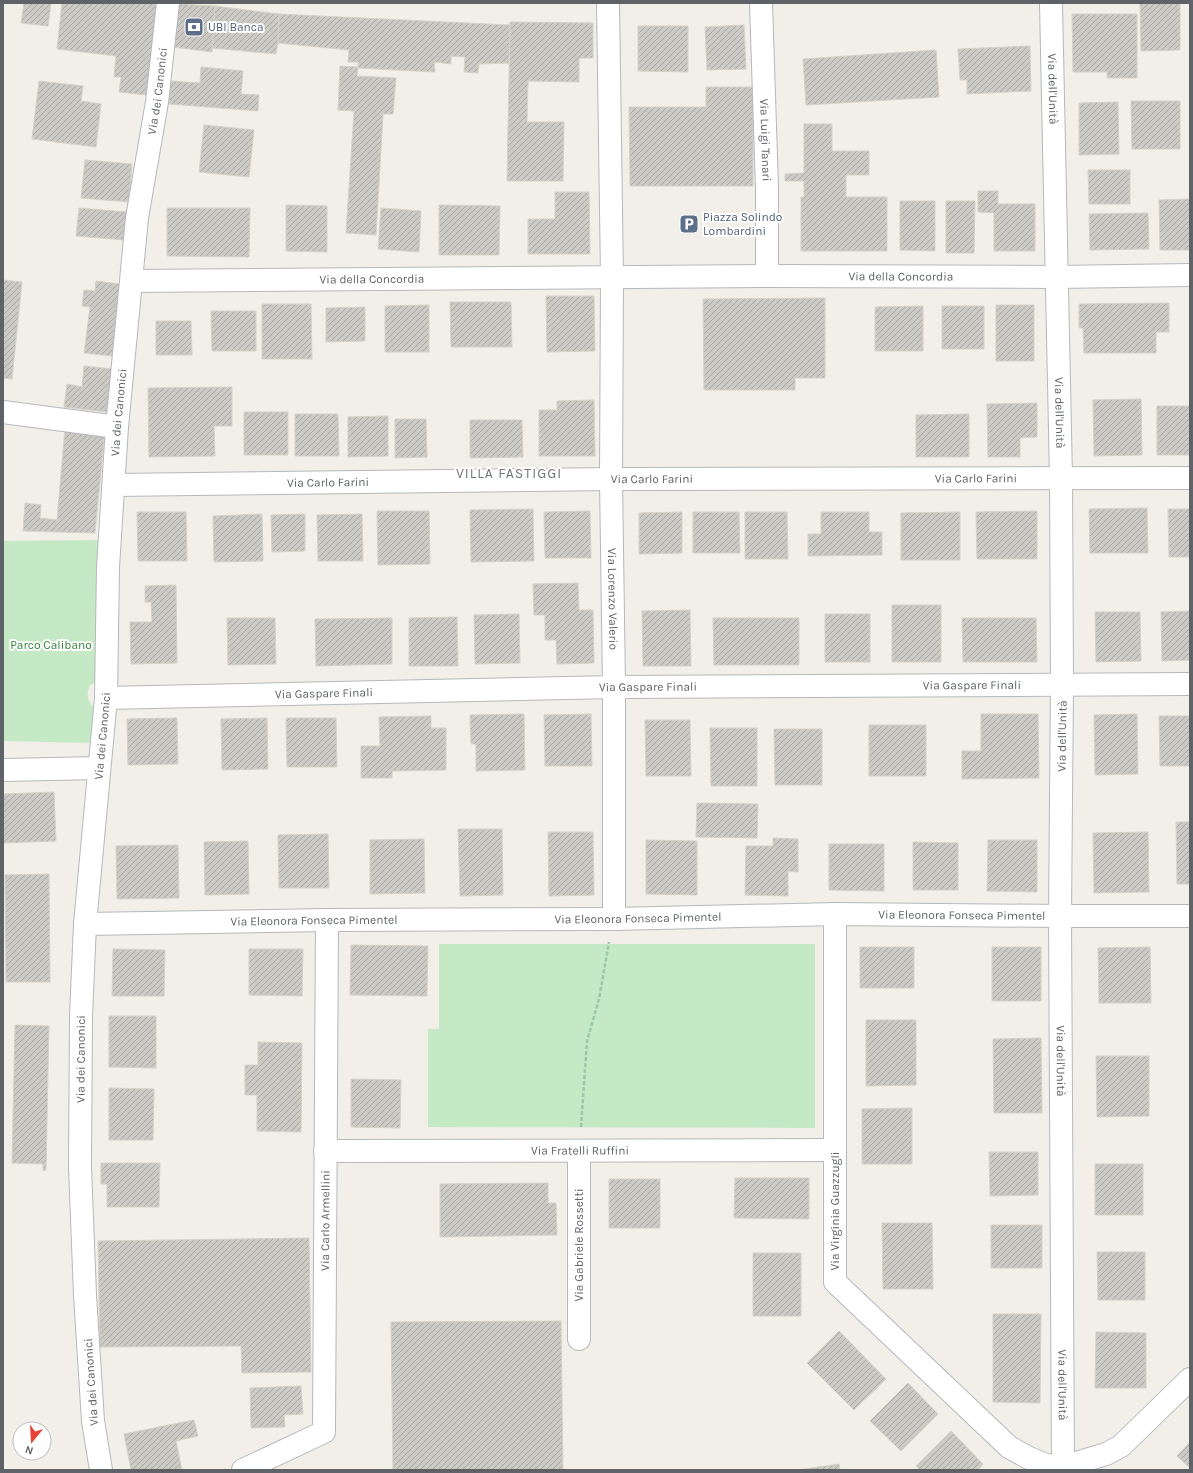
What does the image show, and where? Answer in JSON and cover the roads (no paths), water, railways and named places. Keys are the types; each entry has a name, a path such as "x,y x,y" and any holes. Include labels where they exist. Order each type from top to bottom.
{"street":[{"name":"Via dei Canonici","path":"101,1470 93,1421 85,1295 80,1167 80,1016 85,924 106,698 108,567 117,426 137,218 157,102 168,3"},
{"path":"608,3 612,278"},
{"name":"Via Luigi Tanari","path":"761,3 767,188 767,276"},
{"name":"Via dell'Unità","path":"1050,3 1061,478 1062,684 1060,916 1063,1469"},
{"name":"Via della Concordia","path":"132,281 767,276 1057,277 1190,275"},
{"name":"Via Lorenzo Valerio","path":"612,278 611,479 614,687 614,919"},
{"path":"3,412 117,426"},
{"name":"Via Carlo Farini","path":"114,484 611,479 1190,478"},
{"name":"Via Gaspare Finali","path":"106,698 614,687 1190,684"},
{"path":"3,770 99,768"},
{"name":"Via Eleonora Fonseca Pimentel","path":"85,924 327,920 614,919 835,914 1190,916"},
{"name":"Via Virginia Guazzugli","path":"835,914 835,1282 1009,1447 1034,1461 1063,1469"},
{"name":"Via Carlo Armellini","path":"243,1470 324,1432 327,920"},
{"name":"Via Fratelli Ruffini","path":"325,1151 835,1150"},
{"name":"Via Gabriele Rossetti","path":"579,1151 579,1339"},
{"path":"1063,1469 1106,1454 1121,1446 1190,1379"}],"place":[{"name":"UBI Banca","path":"194,27"},
{"name":"Piazza Solindo Lombardini","path":"689,224"}],"district":[{"name":"VILLA FASTIGGI","path":"509,473"}],"park label":[{"name":"Parco Calibano","path":"51,645"}]}
